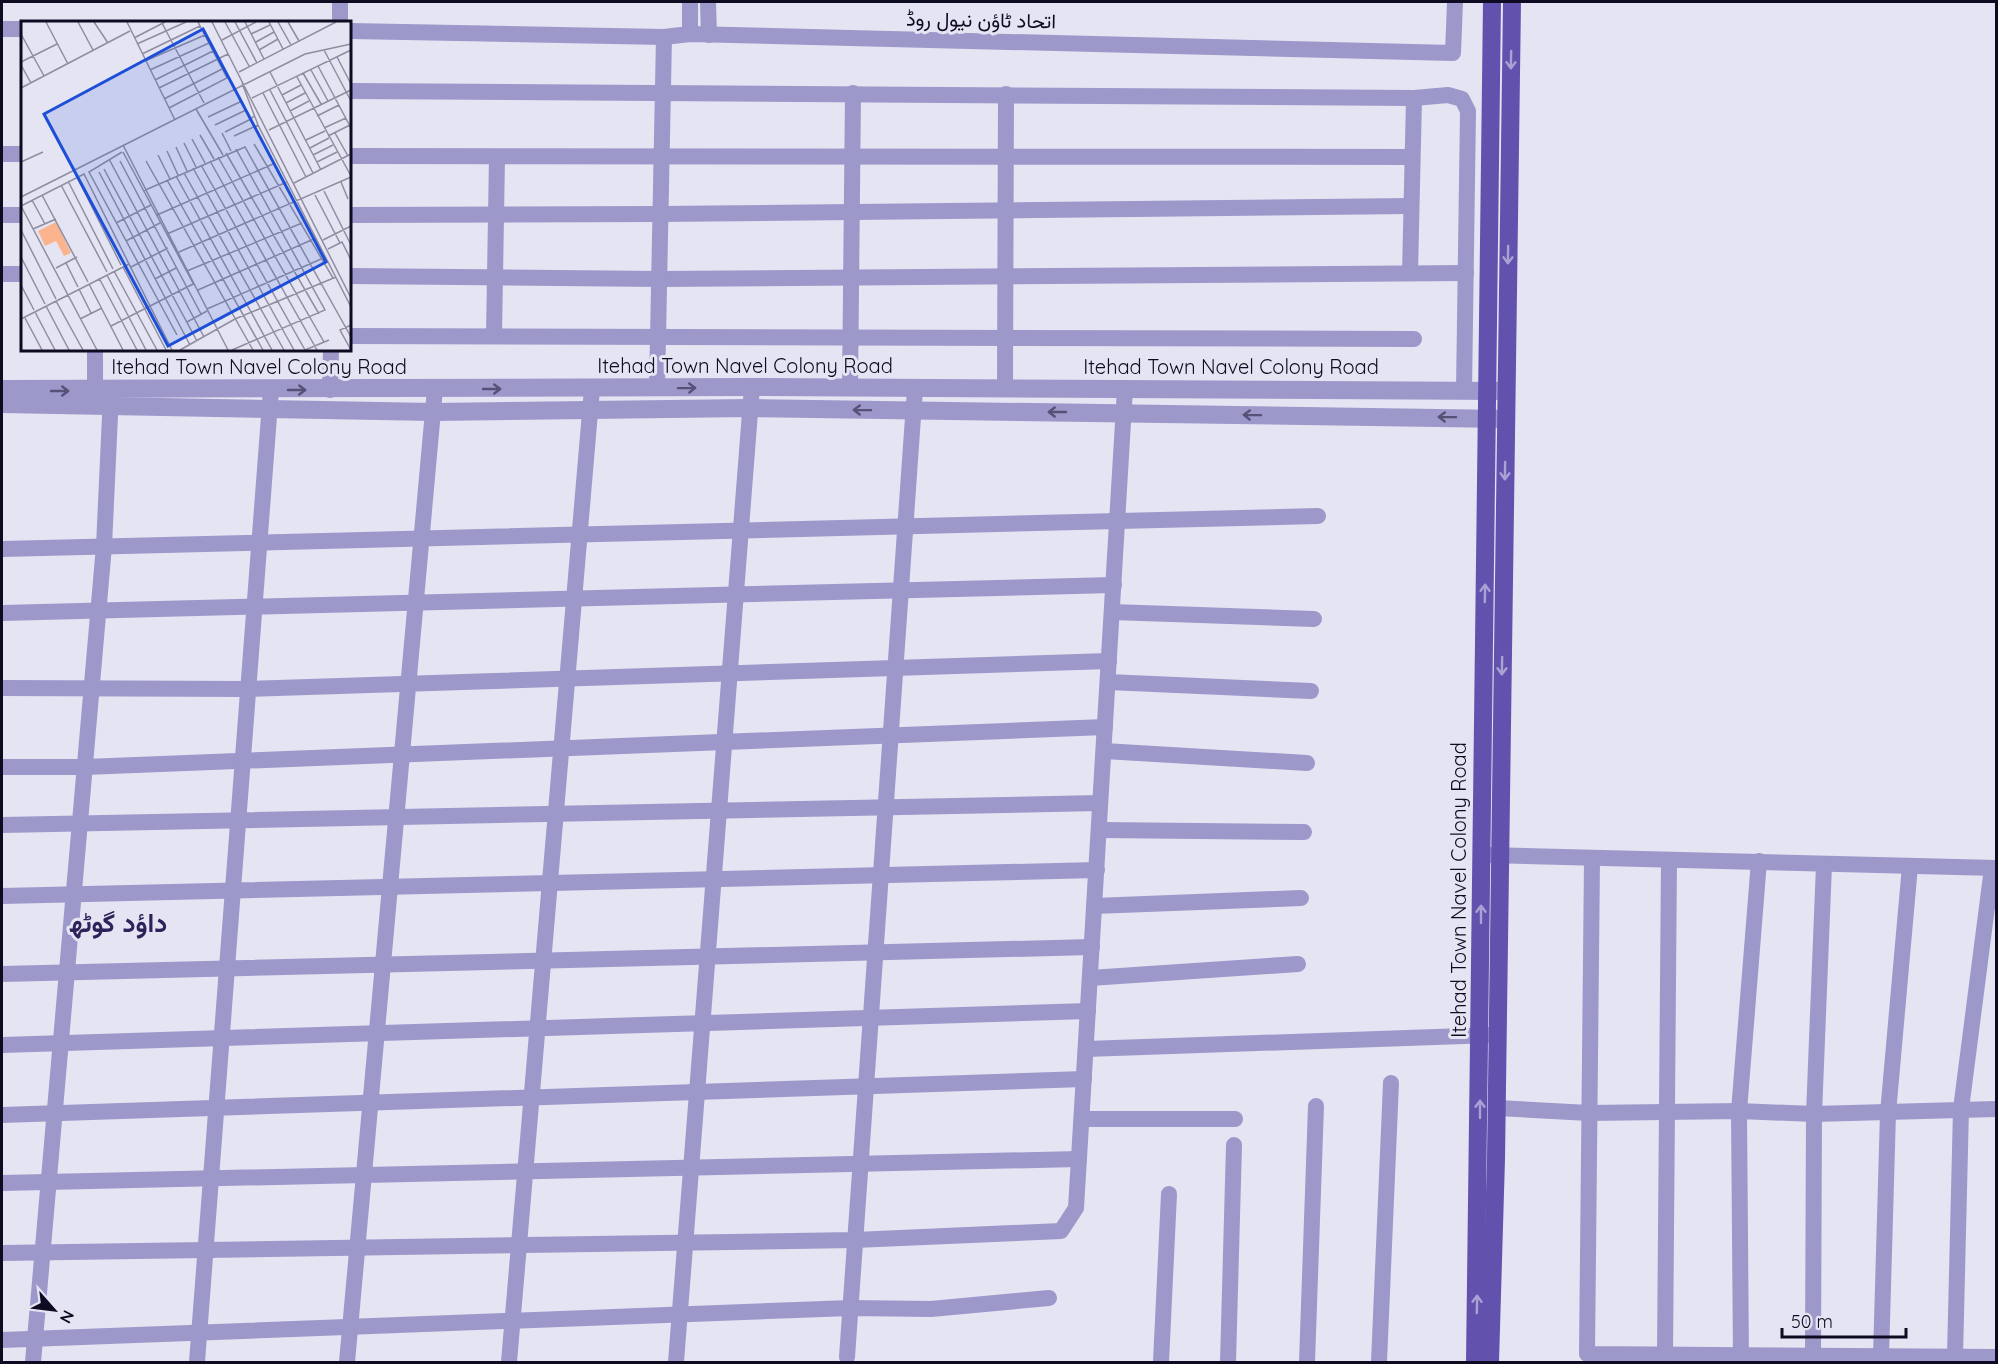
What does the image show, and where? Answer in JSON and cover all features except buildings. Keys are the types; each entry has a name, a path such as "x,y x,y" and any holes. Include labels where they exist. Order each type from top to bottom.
{"main road":[{"name":"Itehad Town Navel Colony Road","path":"1476,1362 1489,1035 1497,418 1492,2"},
{"name":"Itehad Town Navel Colony Road","path":"1497,391 1512,2"},
{"name":"Itehad Town Navel Colony Road","path":"1489,1035 1497,1108 1490,1362"}],"street":[{"path":"340,2 340,21"},
{"path":"690,2 690,34"},
{"path":"708,2 709,35"},
{"name":"اتحاد ٹاؤن نیول روڈ","path":"351,31 664,37 690,34 1453,52 1455,2"},
{"path":"2,29 21,29"},
{"path":"657,388 664,37"},
{"path":"351,91 664,91 1414,98 1448,95 1462,99 1468,111 1464,390"},
{"path":"850,388 853,93"},
{"path":"1005,389 1006,94"},
{"path":"1410,273 1414,98"},
{"path":"2,154 21,154"},
{"path":"351,156 1412,157"},
{"path":"494,336 497,157"},
{"path":"351,215 1411,206"},
{"path":"2,215 21,215"},
{"path":"351,276 659,279 1466,273"},
{"path":"2,274 21,274"},
{"path":"351,336 1414,339"},
{"path":"33,1362 104,546 105,396 95,351"},
{"path":"330,390 331,351"},
{"path":"676,1362 752,387"},
{"name":"Itehad Town Navel Colony Road","path":"270,399 330,390 435,389 752,387 1497,391"},
{"path":"509,1362 592,388"},
{"path":"847,1357 915,388"},
{"name":"Itehad Town Navel Colony Road","path":"2,389 105,396 270,399 433,412 750,408 1497,418"},
{"path":"347,1362 435,389"},
{"path":"2,1253 855,1240 1061,1231 1076,1208 1125,389"},
{"name":"Itehad Town Navel Colony Road","path":"2,404 105,396"},
{"path":"197,1362 270,399"},
{"path":"2,549 1318,516"},
{"path":"2,613 1114,585"},
{"path":"1112,612 1314,619"},
{"path":"2,688 248,688 1109,661"},
{"path":"1108,682 1311,691"},
{"path":"2,767 85,768 1105,727"},
{"path":"1104,752 1307,763"},
{"path":"2,825 1100,803"},
{"path":"1099,830 1304,832"},
{"path":"1490,856 1994,868 1961,1109 1955,1356"},
{"path":"1592,860 1587,1354 1665,1354 1742,1359 1813,1355 1996,1357"},
{"path":"1665,1354 1665,1112 1669,860"},
{"path":"1742,1359 1739,1111 1759,861"},
{"path":"1813,1355 1814,1114 1824,865"},
{"path":"1881,1356 1888,1113 1910,866"},
{"path":"2,896 1096,870"},
{"path":"1094,906 1301,897"},
{"path":"2,974 1092,946"},
{"path":"1090,978 1298,964"},
{"path":"2,1045 1088,1011"},
{"path":"1086,1049 1489,1035"},
{"path":"2,1115 1084,1079"},
{"path":"1379,1362 1390,1083"},
{"path":"1307,1362 1316,1106"},
{"path":"1497,1108 1589,1113 1739,1111 1814,1114 1996,1109"},
{"path":"1082,1119 1235,1119"},
{"path":"1228,1362 1234,1145"},
{"path":"2,1183 1079,1159"},
{"path":"1161,1362 1169,1194"},
{"path":"2,1340 850,1308 931,1309 1049,1298"}],"district":[{"name":"داؤد گوٹھ","path":"118,923"}]}
